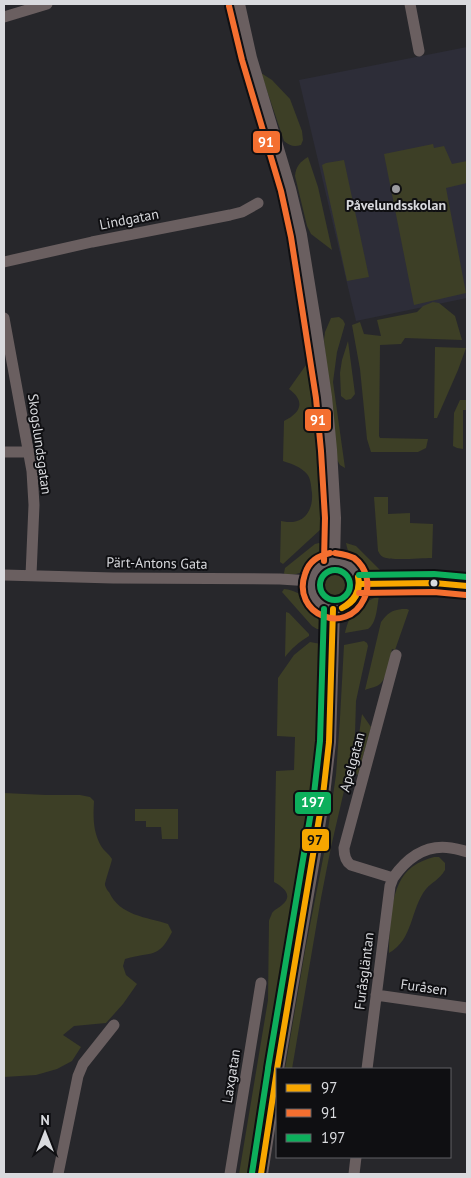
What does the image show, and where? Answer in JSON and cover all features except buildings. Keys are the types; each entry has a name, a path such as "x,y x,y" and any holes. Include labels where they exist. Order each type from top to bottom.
{"street":[{"path":"4,17 47,4"},
{"path":"238,4 250,58 290,189 300,235 325,397 334,518 333,561"},
{"path":"410,4 419,51"},
{"name":"Lindgatan","path":"4,262 92,242 230,215 242,212 258,203"},
{"name":"Skogslundsgatan","path":"4,318 33,487 31,575"},
{"path":"4,452 28,452"},
{"path":"333,561 348,565 354,570 359,584 354,600 341,608 333,609 320,605 310,588 313,575 321,565 333,561"},
{"name":"Pärt-Antons Gata","path":"4,575 311,581"},
{"path":"359,584 434,583 467,586"},
{"path":"277,1068 323,795 329,742 333,609"},
{"name":"Apelgatan","path":"393,878 348,863 344,854 344,848 396,654"},
{"path":"393,878 408,860 428,849 451,848 467,852"},
{"name":"Furåsgläntan","path":"367,1068 390,886 393,878"},
{"name":"Laxgatan","path":"230,1174 261,983"},
{"name":"Furåsen","path":"376,995 467,1008"},
{"path":"58,1174 78,1076 84,1064 114,1025"},
{"path":"261,1174 276,1076"},
{"path":"354,1174 356,1158"}],"shaded area":[{"name":"Påvelundsskolan","path":"467,47 467,298 356,321 299,80"}],"green space":[{"path":"261,73 272,80 290,99 302,131 303,140 301,145 292,146 284,141"},
{"path":"433,144 434,148 444,146 452,164 467,161 467,183 446,188 466,293 414,305 384,154"},
{"path":"308,157 318,187 332,250 311,234 307,226 295,176 299,165"},
{"path":"344,160 369,277 347,281 322,165"},
{"path":"433,302 439,303 455,316 462,340 405,338 401,344 380,345 379,436 380,438 428,439 426,448 418,452 371,452 367,439 360,369 352,325 360,322 364,334 381,336 377,320 417,312 423,306"},
{"path":"339,317 345,324 337,352 333,382 345,468 340,465 336,458 324,340 331,318"},
{"path":"348,341 355,394 351,399 346,400 341,396 340,373"},
{"path":"435,347 466,348 437,418 434,418"},
{"path":"313,360 322,466 324,518 321,529 283,564 280,562 281,521 298,521 308,512 312,498 311,483 307,474 283,461 284,421 295,414 299,406 298,398 289,389 306,365"},
{"path":"460,400 467,400 467,410 463,410 463,449 453,446 454,413"},
{"path":"374,497 388,497 388,514 410,513 410,523 433,524 432,558 392,559 381,555 378,551"},
{"path":"346,543 356,546 381,573 368,570 354,561 350,556"},
{"path":"315,544 322,544 318,558 310,567 300,573 285,575 285,568"},
{"path":"334,573 342,577 346,585 342,593 334,597 326,593 322,585 326,577"},
{"path":"284,589 298,593 309,602 314,608 321,629 312,626 282,592"},
{"path":"379,596 376,614 371,626 368,629 345,633 347,625 356,609"},
{"path":"402,609 409,610 395,650 392,649 385,677 379,685 365,690 381,622 390,613"},
{"path":"286,612 309,636 296,645 285,657"},
{"path":"364,641 368,646 356,701 355,734 350,765 321,898 292,1068 285,1068 326,843 336,775 344,645"},
{"path":"310,642 321,644 315,748 309,810 296,901 250,1174 239,1174 268,1000 269,921 274,910 282,905 287,898 284,889 274,882 276,771 294,770 295,737 277,736 278,678 294,655"},
{"path":"362,714 371,727 358,775 354,773 354,769"},
{"path":"4,793 80,795 90,797 94,801 96,835 101,846 112,859 105,883 107,890 114,900 127,911 168,924 172,932 158,951 125,959 123,966 126,975 137,984 106,1023 74,1026 63,1035 81,1047 72,1061 57,1069 36,1075 4,1077"},
{"path":"135,809 178,809 178,839 162,839 161,827 146,827 146,821 135,821"},
{"path":"434,857 439,857 445,863 445,870 426,889 417,905 403,940 389,953 392,907 399,884 412,867"}],"transit line":[{"name":"91","path":"229,6 242,60 281,191 291,237 316,398 325,518 324,561"},
{"name":"91","path":"330,553 312,562 305,574 303,588 306,600 313,610 322,616 334,618 345,617 356,610 364,599 367,588 365,572 358,562 352,557 335,553"},
{"name":"197","path":"335,570 346,574 350,585 346,596 335,600 324,596 320,585 324,574 335,570"},
{"name":"197","path":"359,575 434,574 467,577"},
{"name":"97","path":"342,608 355,596 359,582 358,577"},
{"name":"97","path":"342,608 356,596 359,587 358,577"},
{"name":"97","path":"359,584 434,583 467,586"},
{"name":"91","path":"359,593 434,592 466,595"},
{"name":"197","path":"268,1068 314,794 320,741 324,609"},
{"name":"97","path":"277,1068 323,795 329,742 333,609"},
{"name":"197","path":"252,1173 268,1069"},
{"name":"97","path":"261,1174 276,1076"}],"place":[{"name":"Påvelundsskolan","path":"396,189"}]}
